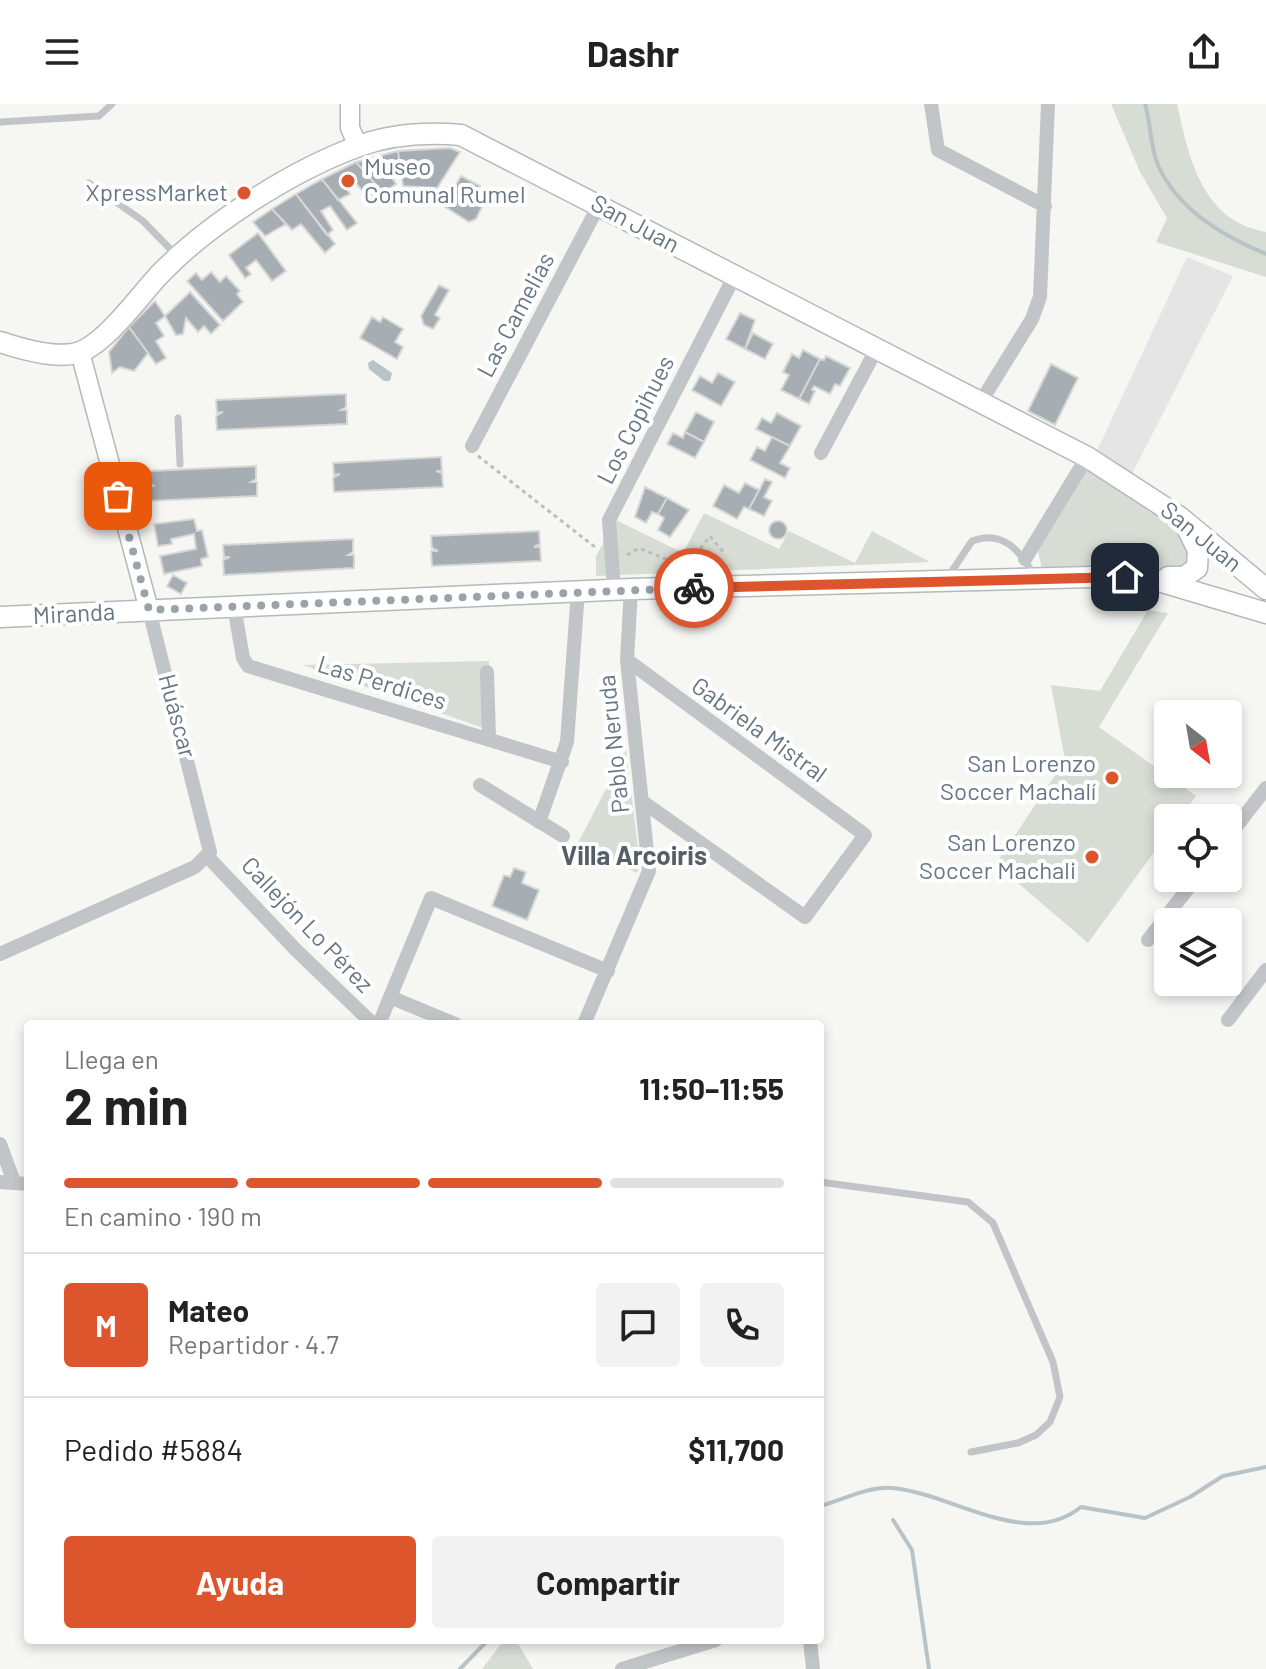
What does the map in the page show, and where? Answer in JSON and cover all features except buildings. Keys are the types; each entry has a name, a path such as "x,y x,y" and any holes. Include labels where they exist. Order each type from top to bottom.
{"main road":[{"name":"San Juan","path":"80,352 103,336 177,257 247,205 358,146 410,134 461,135 1087,457 1181,518 1266,589"},
{"path":"0,342 60,355 80,352"},
{"path":"1155,580 1184,577 1197,568 1198,550 1181,518"},
{"name":"Miranda","path":"0,617 623,589 1036,579 1155,580"},
{"path":"1155,580 1266,613"}],"street":[{"path":"350,104 350,128 358,146"},
{"path":"931,104 938,150 1045,206"},
{"path":"980,403 1032,319 1040,297 1048,104"},
{"name":"Las Camelias","path":"472,446 599,205"},
{"name":"Los Copihues","path":"623,589 609,520 734,277"},
{"path":"821,453 876,350"},
{"name":"Huáscar","path":"80,352 210,839 208,857"},
{"path":"1025,559 1087,457"},
{"name":"Pablo Neruda","path":"586,1020 647,880 649,862 627,660 623,589"},
{"path":"539,822 562,762 568,735 578,591"},
{"name":"Las Perdices","path":"234,606 243,658 248,666 562,762"},
{"name":"Gabriela Mistral","path":"627,660 865,835 805,917 643,802"},
{"path":"487,672 489,738"},
{"path":"480,785 563,836"},
{"path":"1242,819 1266,788"},
{"path":"0,954 195,867 208,857"},
{"name":"Callejón Lo Pérez","path":"208,857 296,950 372,1020"},
{"path":"1148,940 1185,892"},
{"path":"378,1020 431,898 608,971"},
{"path":"1228,1020 1266,970"},
{"path":"390,997 445,1020"},
{"path":"0,1144 14,1182"},
{"path":"622,1669 703,1644"},
{"path":"810,1644 813,1669"}],"lane":[{"path":"0,122 99,116 112,104"},
{"path":"89,183 143,221 177,257"},
{"path":"178,418 180,464"},
{"path":"944,582 965,548 976,539 1001,539 1015,547 1036,579"},
{"path":"824,1183 968,1202 993,1223 1053,1362 1060,1397 1055,1414 1036,1435 1018,1443 971,1452"}],"shaded area":[{"path":"1111,104 1177,104 1194,165 1213,201 1244,226 1266,232 1266,277 1156,242 1167,218 1140,172"},
{"path":"1187,257 1233,276 1131,476 1096,453"},
{"path":"373,360 392,373 390,381 384,381 369,369 368,363"},
{"path":"1086,466 1180,528 1192,542 1187,573 1149,574 1113,566 1042,569 1038,551"},
{"path":"704,513 779,549 789,531 855,563 872,531 930,562 596,576 596,556 616,520 683,553"},
{"name":"San Lorenzo Soccer Machalí","path":"1148,610 1168,613 1099,727 1154,766 1154,788 1185,788 1196,796 1190,804 1154,804 1154,852 1088,943 996,864 1065,760 1051,685 1100,691"},
{"path":"489,661 489,730 303,665"},
{"path":"626,750 640,864 637,873 577,845"},
{"path":"501,1644 518,1644 533,1669 482,1669"}],"waterway":[{"path":"1145,104 1155,158 1177,195 1218,230 1266,254"},
{"path":"824,1505 865,1491 892,1488 1013,1522 1037,1523 1060,1519 1081,1507 1145,1518 1190,1497 1223,1476 1266,1467"},
{"path":"893,1520 912,1550 929,1669"},
{"path":"460,1669 484,1644"}],"way so far":[{"path":"118,496 149,610 694,588"}],"place":[{"name":"Museo Comunal Rumel","path":"348,181"},
{"name":"XpressMarket","path":"244,193"},
{"name":"San Lorenzo Soccer Machalí","path":"1112,778"},
{"name":"San Lorenzo Soccer Machali","path":"1092,857"}],"district":[{"name":"Villa Arcoiris","path":"634,856"}],"route":[{"path":"694,588 1125,577"}]}
